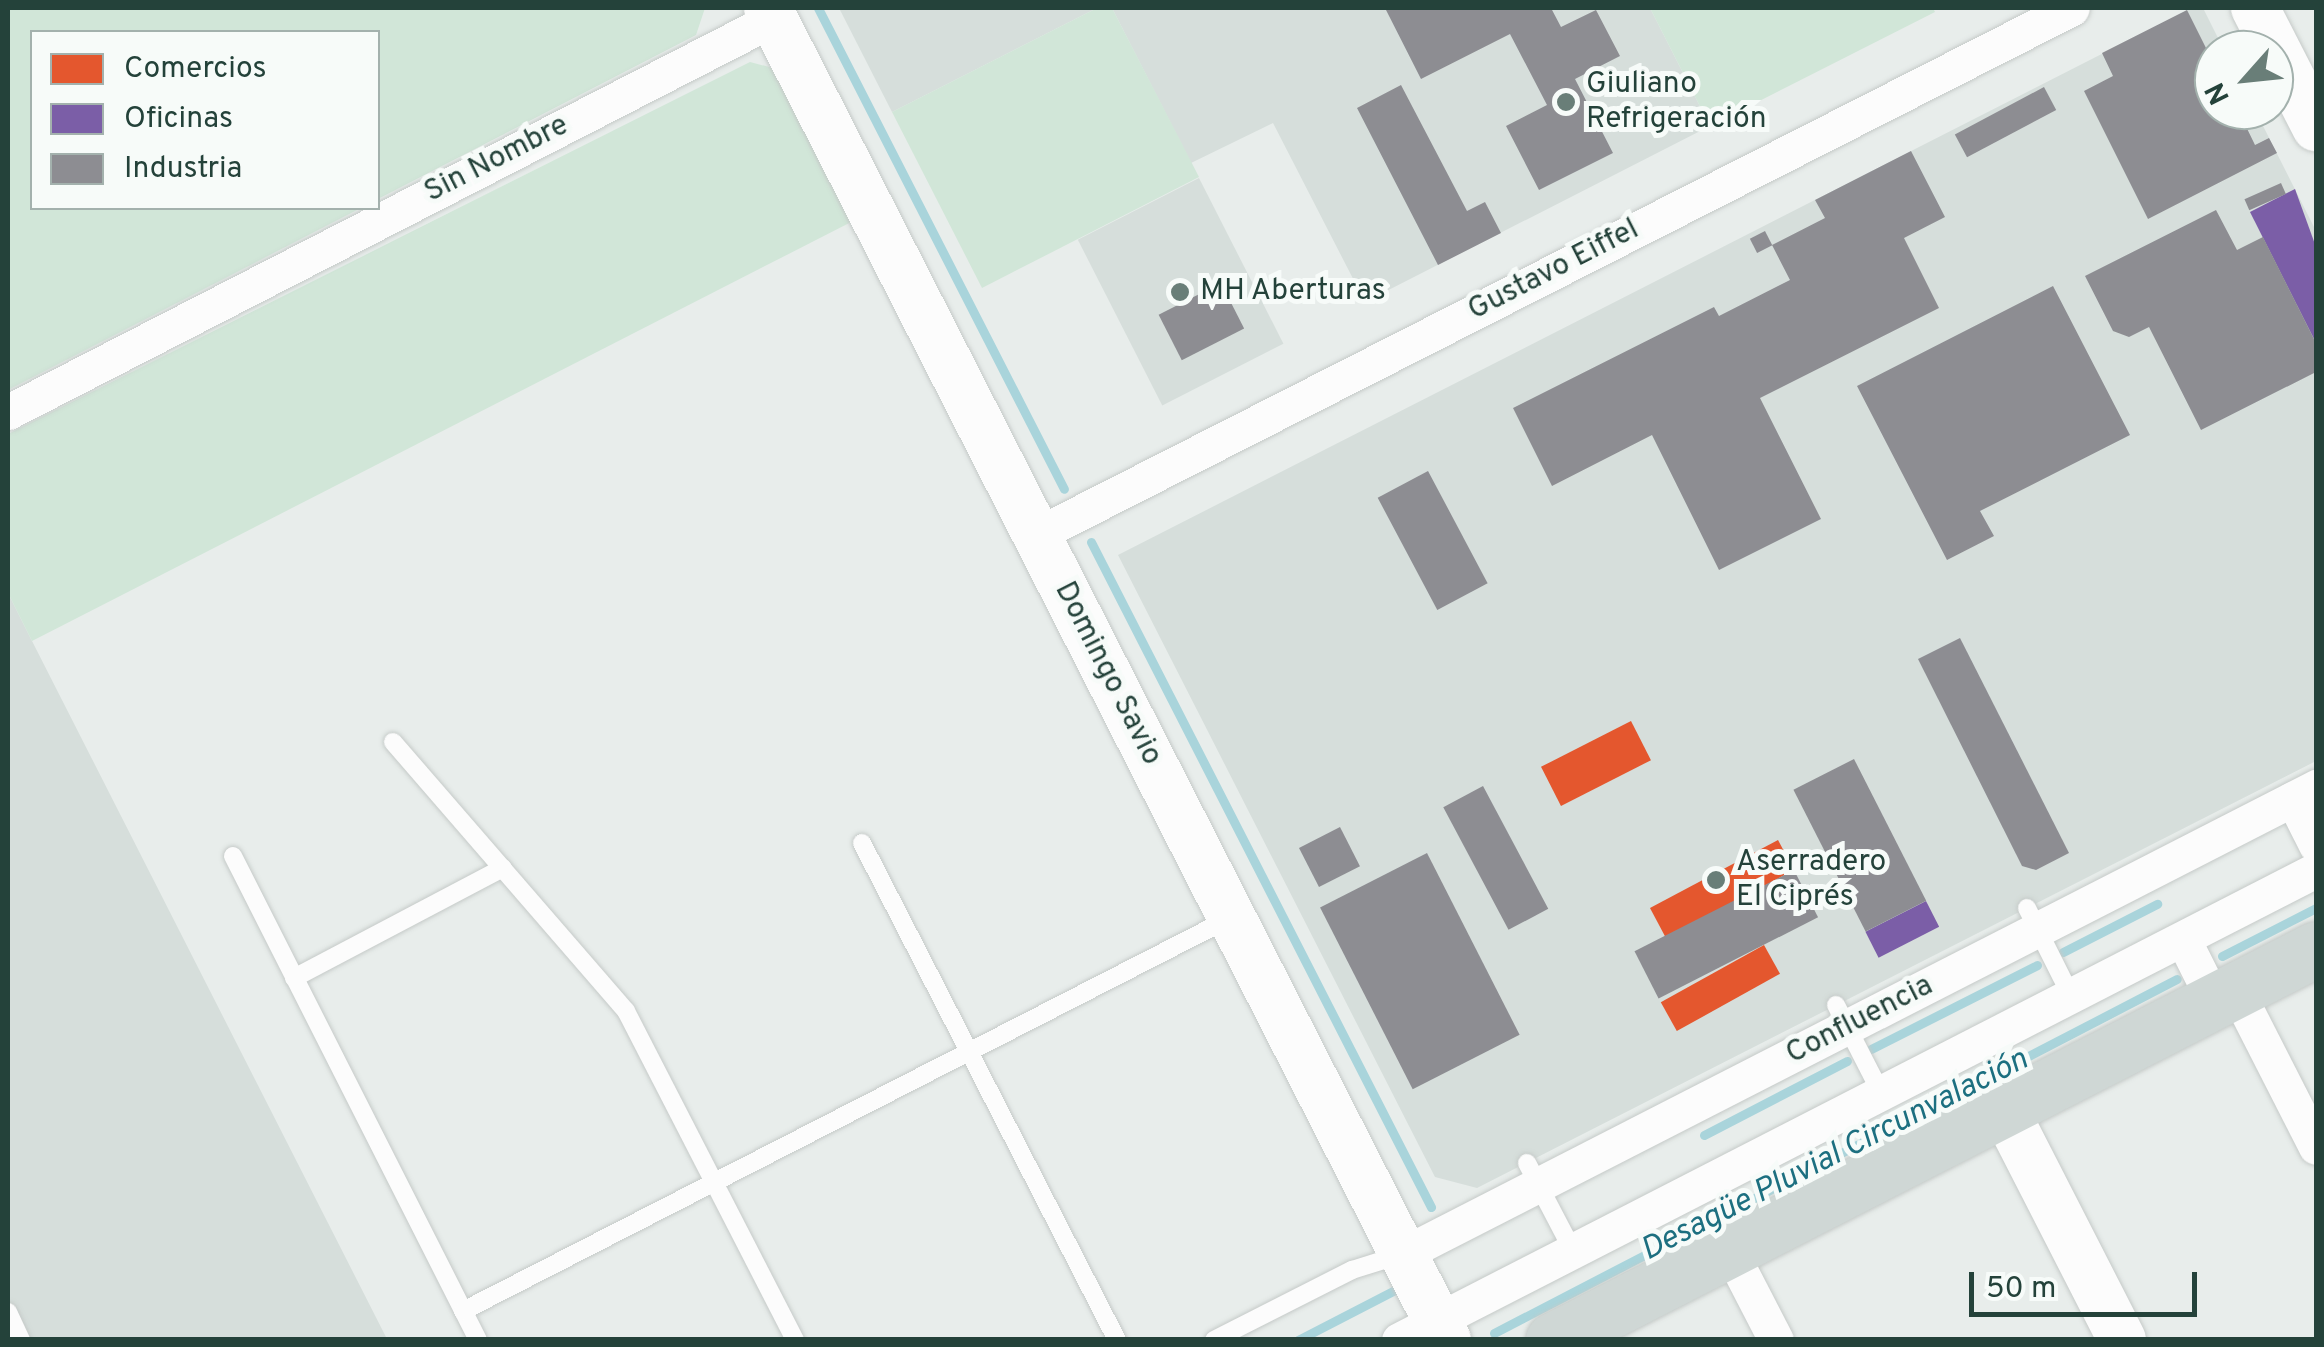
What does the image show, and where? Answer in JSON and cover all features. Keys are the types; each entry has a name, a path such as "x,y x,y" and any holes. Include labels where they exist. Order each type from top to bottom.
{"main road":[{"path":"1553,1340 2316,949"}],"street":[{"name":"Gustavo Eiffel","path":"1036,534 2072,8"},
{"path":"2256,8 2316,127"},
{"name":"Domingo Savio","path":"771,13 1403,1254 1428,1333"},
{"name":"Sin Nombre","path":"8,412 771,13"},
{"path":"2305,793 2316,845"},
{"name":"Confluencia","path":"1403,1254 1533,1174 1841,1016 2228,819 2305,793"},
{"path":"1428,1333 1573,1251 2316,870"},
{"path":"2182,939 2225,995 2316,1146"},
{"path":"2004,1109 2122,1340"},
{"path":"1730,1250 1776,1340"}],"lane":[{"path":"392,742 626,1011 795,1340"},
{"path":"862,843 1117,1340"},
{"path":"232,856 478,1340"},
{"path":"294,978 503,868"},
{"path":"462,1311 1232,917"},
{"path":"2032,919 2071,996"},
{"path":"1841,1016 1881,1093"},
{"path":"1533,1174 1573,1251"},
{"path":"1214,1340 1352,1270 1403,1254"},
{"path":"8,1312 22,1340"}],"shaded area":[{"path":"839,8 1097,8 892,112"},
{"path":"1112,8 1650,8 1710,126 1365,302 1273,123 1191,163"},
{"path":"2192,8 2203,8 2214,30 2194,30 2194,130 2265,130 2316,231 2316,761 1477,1188 1435,1177 1118,555"},
{"name":"MH Aberturas","path":"1199,178 1283,344 1162,405 1078,240"},
{"path":"8,593 32,641 387,1339 8,1339"}],"green space":[{"path":"8,8 705,8 696,35 380,198 380,30 30,30 30,210 357,210 8,390"},
{"path":"1097,8 1112,8 1199,177 982,288 892,112"},
{"path":"1650,8 1933,8 1935,12 1710,126"},
{"path":"750,62 777,69 859,218 32,641 8,593 8,434"}],"building: Comercios":[{"path":"1631,721 1651,760 1561,806 1541,767"},
{"path":"1778,840 1794,870 1666,938 1650,908"},
{"path":"1764,945 1780,974 1677,1031 1661,1002"}],"building: Oficinas":[{"path":"2295,189 2316,247 2316,343 2250,212"},
{"path":"1926,901 1939,927 1879,958 1865,932"}],"building: Industria":[{"path":"1385,8 1551,8 1561,27 1596,10 1620,56 1575,79 1613,153 1539,190 1506,126 1547,105 1510,34 1421,79"},
{"path":"2187,10 2197,30 2194,130 2248,130 2255,145 2269,138 2277,153 2148,219 2084,91 2113,76 2102,53"},
{"path":"1401,85 1467,211 1485,202 1501,233 1438,265 1357,108"},
{"path":"2044,87 2056,110 1967,157 1955,134"},
{"path":"1911,151 1945,217 1904,238 1939,308 1760,398 1821,519 1719,570 1652,435 1552,486 1513,408 1714,307 1719,316 1790,280 1772,245 1825,218 1815,200"},
{"path":"2281,183 2286,194 2249,210 2244,199"},
{"path":"2216,210 2237,250 2263,237 2316,343 2316,372 2201,430 2149,327 2129,337 2113,331 2085,276"},
{"path":"1765,231 1772,245 1757,253 1750,239"},
{"path":"1221,283 1244,328 1182,360 1159,315"},
{"path":"2053,286 2130,435 1980,511 1994,536 1947,560 1857,386"},
{"path":"1428,471 1488,583 1437,610 1378,498"},
{"path":"1960,638 2069,853 2036,870 2022,866 1918,659"},
{"path":"1854,759 1926,901 1866,932 1793,790"},
{"path":"1483,786 1548,909 1509,930 1443,807"},
{"path":"1340,827 1360,866 1319,887 1299,848"},
{"path":"1427,853 1520,1035 1413,1089 1320,907"},
{"path":"1794,870 1818,917 1659,998 1635,951"}],"waterway":[{"path":"818,8 1064,489"},
{"path":"1091,542 1431,1207"},
{"path":"2063,952 2157,904"},
{"name":"Desagüe Pluvial Circunvalación","path":"2222,956 2316,908"},
{"path":"1871,1049 2037,965"},
{"name":"Desagüe Pluvial Circunvalación","path":"1494,1333 2177,979"},
{"path":"1704,1135 1847,1061"},
{"path":"1298,1340 1395,1290"}],"place":[{"name":"Giuliano Refrigeración","path":"1566,102"},
{"name":"MH Aberturas","path":"1180,292"},
{"name":"Aserradero El Ciprés","path":"1716,880"}]}
